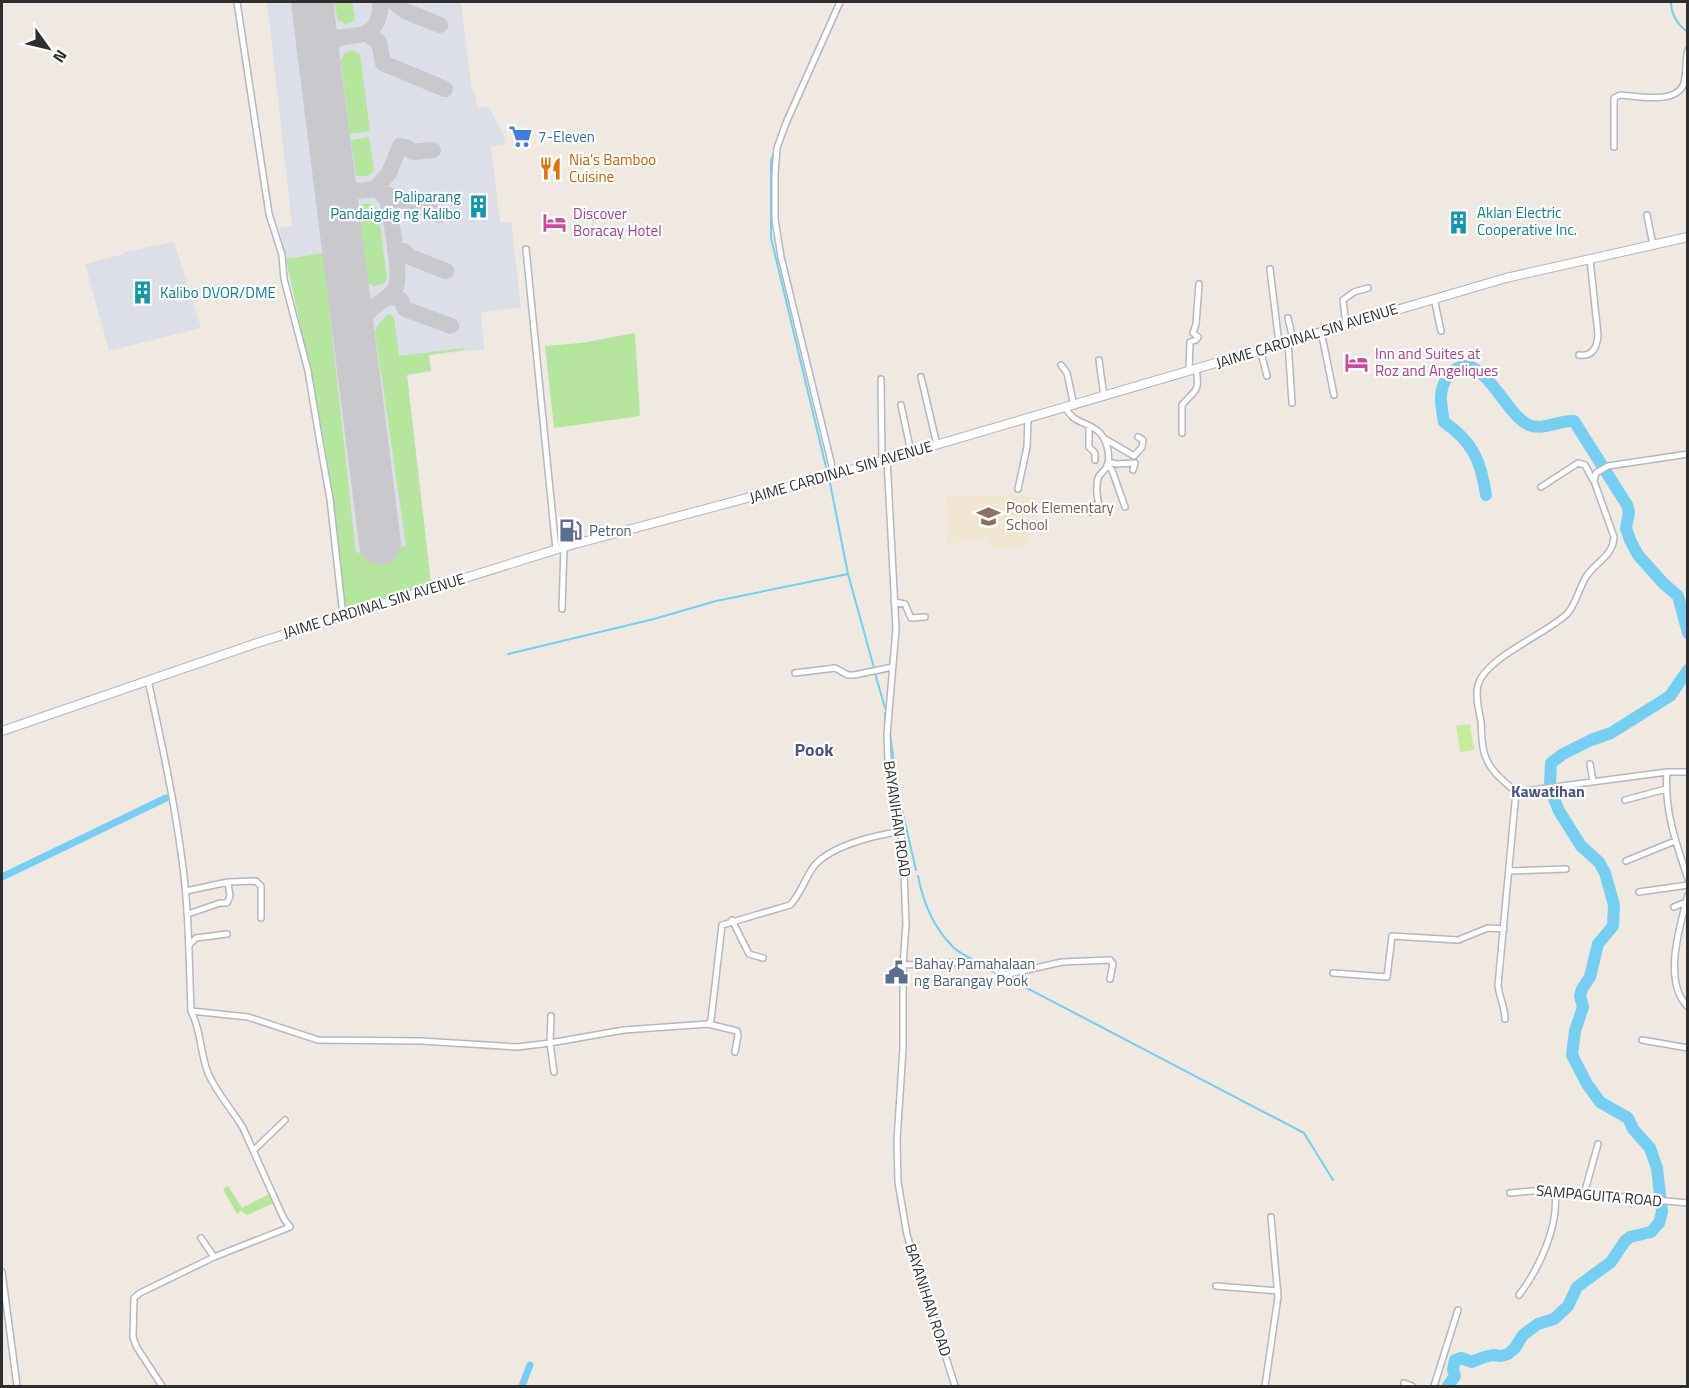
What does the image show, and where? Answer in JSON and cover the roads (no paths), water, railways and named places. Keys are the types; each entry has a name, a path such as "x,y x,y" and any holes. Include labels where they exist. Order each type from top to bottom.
{"main road":[{"name":"JAIME CARDINAL SIN AVENUE","path":"2,731 254,644 560,549 833,475 1506,278 1688,237"}],"street":[{"path":"237,2 269,214 282,255 284,279 308,371 323,457 343,616"},
{"path":"833,475 781,257 775,219 775,174 777,148 786,123 840,2"},
{"path":"1614,147 1614,98 1620,95 1670,98 1681,90 1688,50"},
{"path":"1647,215 1653,245"},
{"path":"526,249 560,549 562,609"},
{"path":"1579,355 1593,351 1597,344 1590,259"},
{"path":"1270,269 1279,344"},
{"path":"1182,433 1182,405 1197,391 1198,382 1193,370 1190,342 1198,337 1193,333 1196,324 1199,284"},
{"path":"1346,324 1343,300 1354,292 1368,288"},
{"path":"1434,298 1441,331"},
{"path":"1288,318 1291,340 1292,403"},
{"path":"1321,331 1334,395"},
{"path":"1260,349 1267,376"},
{"path":"1099,360 1104,397"},
{"path":"1061,365 1067,373 1072,418 1089,426 1103,438 1134,456 1142,447 1143,440 1138,436"},
{"path":"921,377 937,445"},
{"name":"BAYANIHAN ROAD","path":"881,379 884,460 896,629 887,735 888,760 906,874 903,1048 897,1141 898,1182 907,1235 955,1386"},
{"path":"901,405 911,452"},
{"path":"1018,489 1027,447 1028,419"},
{"path":"1089,426 1089,447 1095,453 1095,460"},
{"path":"1103,438 1108,463 1125,507"},
{"path":"1593,480 1596,473 1608,466 1688,454"},
{"path":"1108,463 1135,463 1133,471"},
{"path":"1090,512 1094,505 1098,505 1097,491 1100,476 1108,463"},
{"path":"1516,792 1495,771 1486,758 1477,686 1481,677 1488,670 1564,617 1571,609 1589,573 1609,553 1614,537 1593,480 1585,465 1578,463 1541,487"},
{"path":"894,602 905,604 911,618 925,617"},
{"path":"795,673 835,668 848,675 854,675 893,668"},
{"path":"148,680 167,770 186,891 191,1011 196,1020 209,1076 223,1101 236,1116 254,1150 284,1219 290,1227 214,1257 134,1298 133,1337 136,1346 162,1386"},
{"path":"1590,765 1593,781"},
{"path":"1516,792 1667,772 1688,772"},
{"path":"1667,772 1666,789 1675,841 1688,879"},
{"path":"1625,800 1666,789"},
{"path":"1505,1019 1498,985 1516,792"},
{"path":"708,1024 711,1020 722,925 732,920 790,905 796,899 812,868 821,857 830,852 874,835 900,832"},
{"path":"1626,861 1675,841"},
{"path":"1509,871 1566,869"},
{"path":"186,891 228,882 249,880 259,883 261,886 261,918"},
{"path":"188,914 220,903 227,903 230,896 228,882"},
{"path":"1639,892 1688,885"},
{"path":"1688,895 1677,941 1676,968 1677,991 1688,1007"},
{"path":"1674,907 1686,902"},
{"path":"732,920 748,954 763,958"},
{"path":"1334,973 1387,977 1392,936 1458,940 1488,928 1504,929"},
{"path":"189,945 196,938 227,934"},
{"path":"903,965 965,962 991,967 1004,974 1009,974 1062,962 1110,960 1113,964 1110,979"},
{"path":"191,1011 248,1017 318,1040 421,1041 516,1047 624,1030 708,1024 737,1031 735,1052"},
{"path":"551,1016 550,1043 554,1072"},
{"path":"1642,1040 1688,1048"},
{"path":"254,1150 285,1120"},
{"path":"1584,1194 1598,1144"},
{"name":"SAMPAGUITA ROAD","path":"1510,1193 1533,1190 1552,1191 1688,1203"},
{"path":"1519,1295 1536,1271 1545,1246 1556,1211 1555,1193 1552,1191"},
{"path":"1265,1386 1278,1291 1270,1217"},
{"path":"201,1238 214,1257"},
{"path":"2,1272 17,1386"},
{"path":"1216,1286 1278,1291"},
{"path":"1434,1386 1458,1310"},
{"path":"1404,1383 1412,1386"}],"waterway":[{"path":"830,18 837,2"},
{"path":"1671,2 1675,18 1688,32"},
{"path":"775,151 771,160 771,238 826,467"},
{"path":"1486,495 1474,453 1462,437 1444,422 1441,397 1443,385 1450,374 1461,367 1472,367 1482,374 1519,418 1529,425 1540,427 1574,421 1627,505 1629,512 1626,528 1638,555 1678,596 1688,633"},
{"path":"830,483 848,574 874,668"},
{"path":"508,654 654,619 716,601 848,574"},
{"path":"1550,785 1551,763 1563,754 1611,733 1670,696 1688,670"},
{"path":"875,673 885,708"},
{"path":"885,713 885,726"},
{"path":"890,733 897,788 916,870"},
{"path":"1448,1386 1455,1376 1453,1370 1455,1360 1461,1358 1472,1362 1484,1357 1508,1354 1523,1335 1538,1324 1554,1319 1568,1306 1577,1287 1611,1262 1625,1241 1630,1237 1651,1232 1659,1223 1662,1212 1657,1168 1650,1148 1633,1129 1628,1118 1600,1102 1587,1084 1572,1055 1575,1031 1583,1007 1580,996 1590,977 1598,944 1613,926 1614,905 1605,873 1599,862 1581,846 1559,811 1551,791"},
{"path":"2,877 166,798"},
{"path":"918,876 926,905 940,932 955,949 976,962"},
{"path":"1002,975 1304,1133 1333,1180"},
{"path":"522,1386 530,1365"}],"place":[{"name":"7-Eleven","path":"520,137"},
{"name":"Nia's Bamboo Cuisine","path":"551,169"},
{"name":"Paliparang Pandaigdig ng Kalibo","path":"479,206"},
{"name":"Aklan Electric Cooperative Inc.","path":"1459,222"},
{"name":"Discover Boracay Hotel","path":"555,223"},
{"name":"Kalibo DVOR/DME","path":"142,293"},
{"name":"Inn and Suites at Roz and Angeliques","path":"1357,363"},
{"name":"Pook Elementary School","path":"988,517"},
{"name":"Petron","path":"571,531"},
{"name":"Bahay Pamahalaan ng Barangay Pook","path":"896,973"}],"district":[{"name":"Pook","path":"814,750"},
{"name":"Kawatihan","path":"1548,791"}]}
